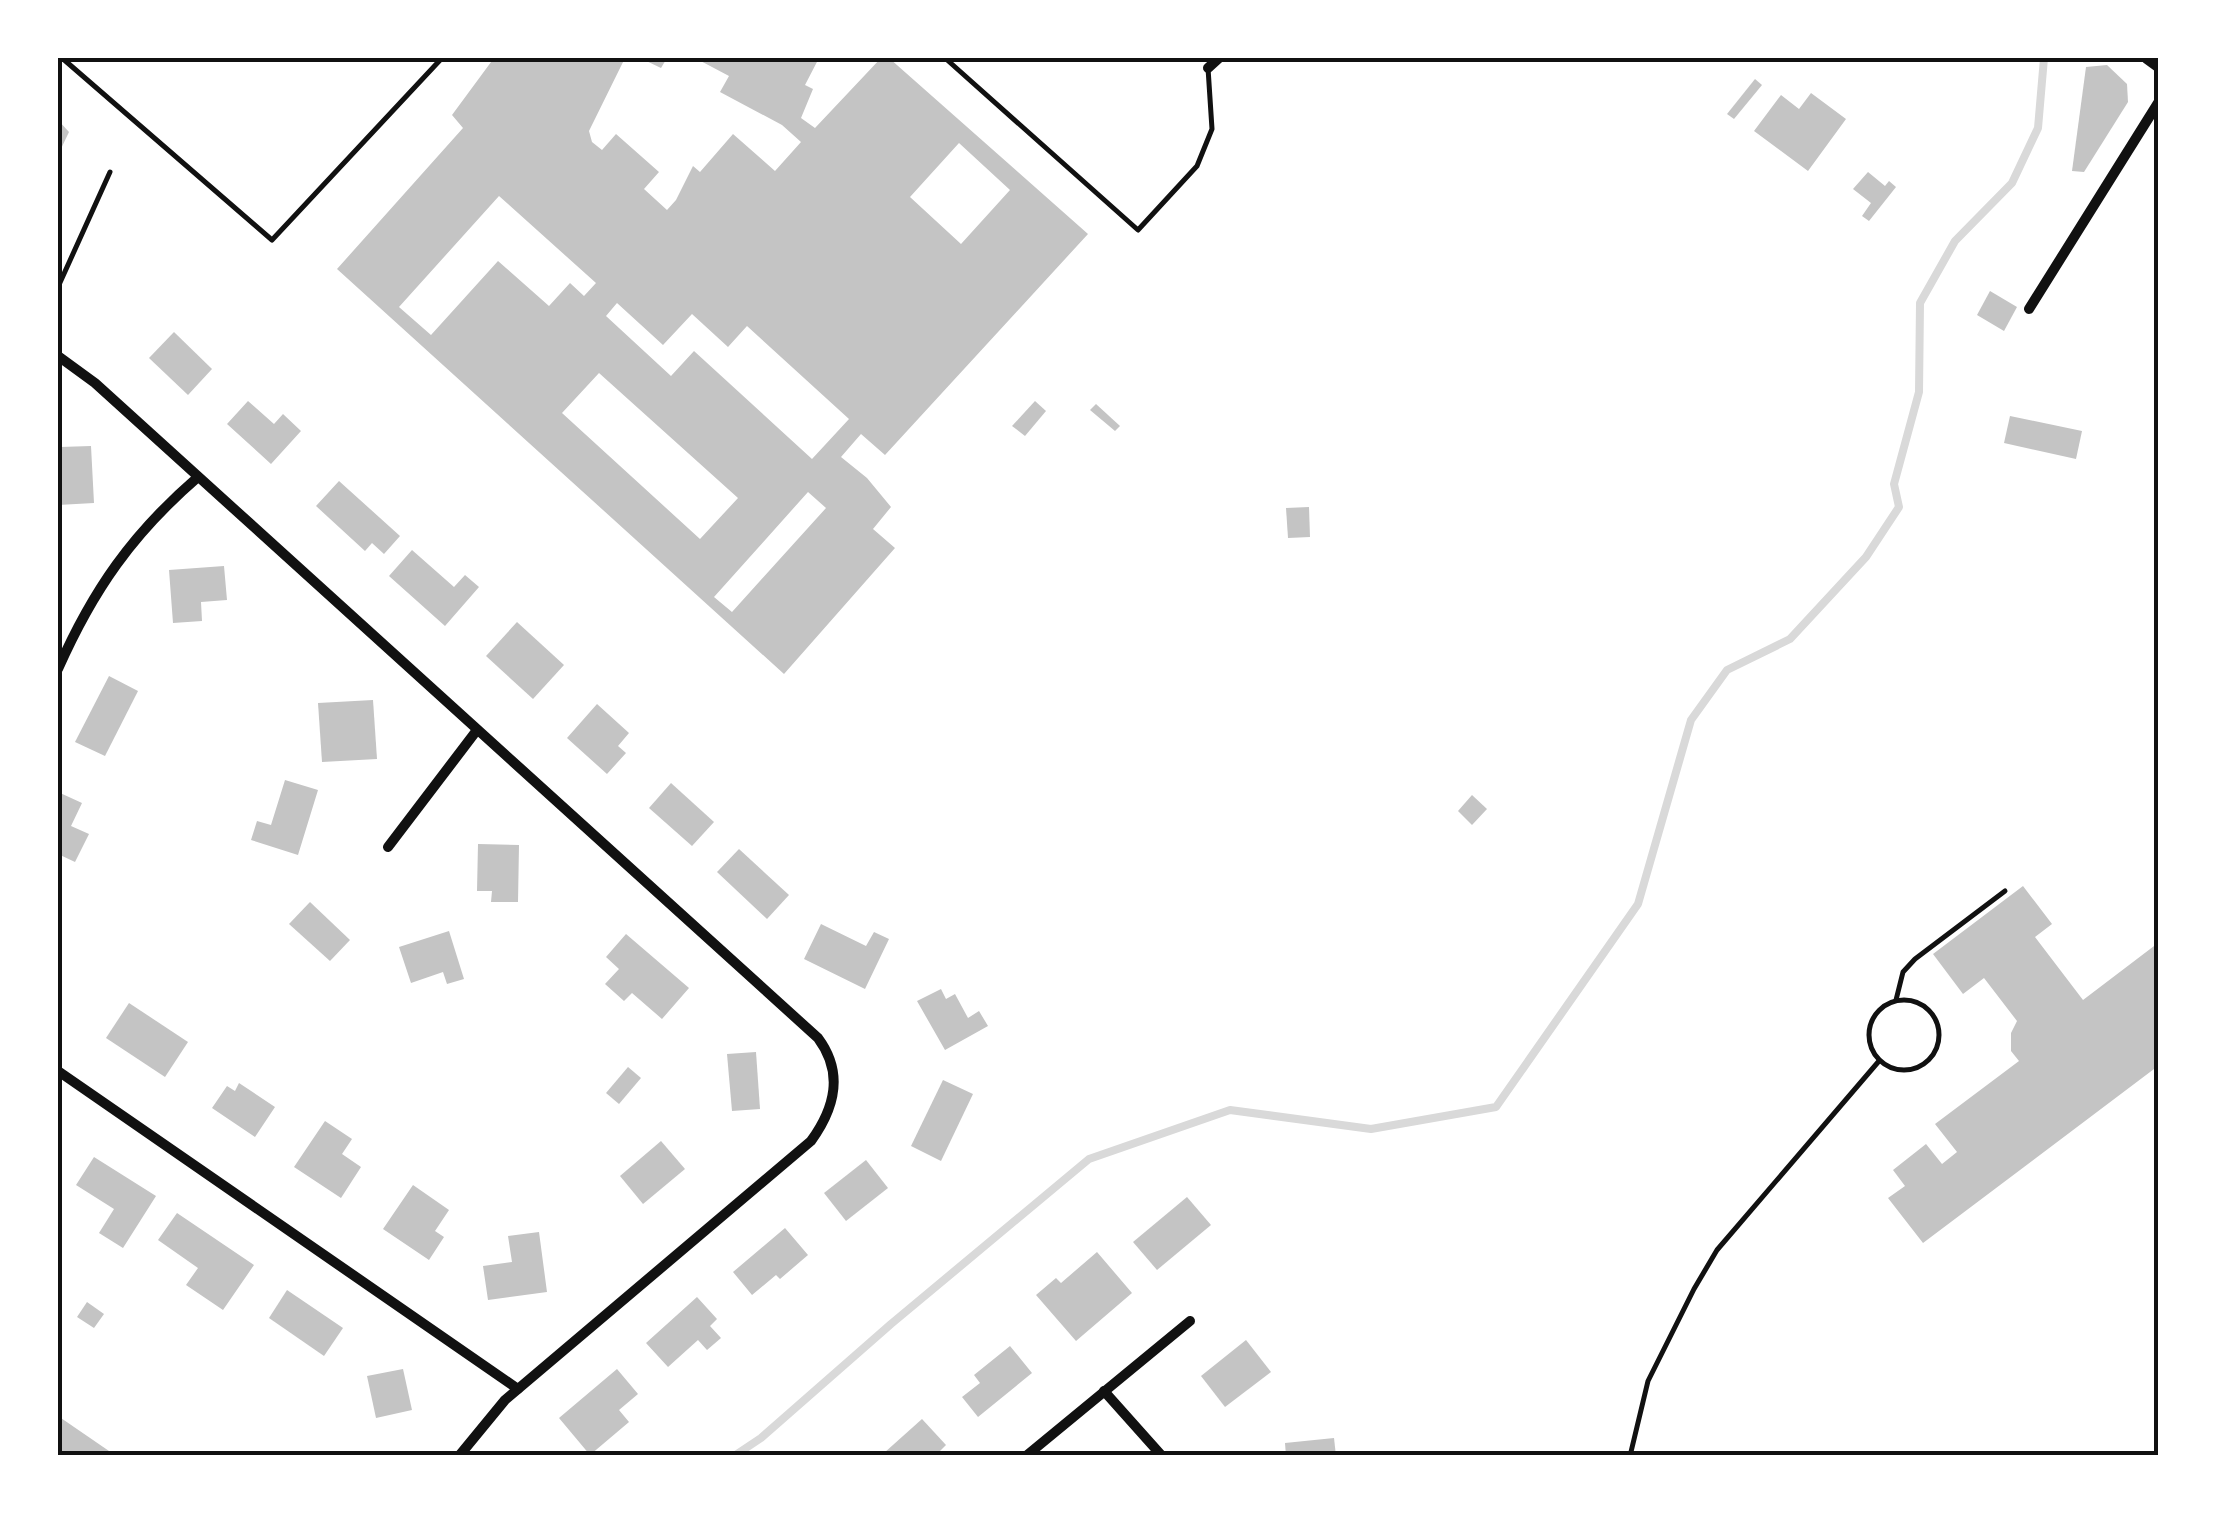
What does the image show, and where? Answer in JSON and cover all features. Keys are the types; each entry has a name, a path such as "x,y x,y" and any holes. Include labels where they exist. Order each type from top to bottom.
{"street":[{"path":"1208,68 1219,58"},
{"path":"2147,58 2158,66"},
{"path":"2029,309 2158,103"},
{"path":"58,356 95,383 829,1052 835,1084 832,1104 810,1141 518,1389 459,1456"},
{"path":"58,669 102,581 163,506 198,476"},
{"path":"388,846 476,730"},
{"path":"58,1072 518,1389"},
{"path":"1026,1456 1190,1321"},
{"path":"1104,1390 1162,1456"}],"lane":[{"path":"62,58 272,240 442,58"},
{"path":"945,58 1138,230 1198,166 1212,129 1208,68"},
{"path":"58,283 110,172"},
{"path":"1896,1000 1903,972 1915,959 2005,891"},
{"path":"1896,1000 1924,1005 1934,1016 1940,1037 1934,1056 1912,1070 1891,1068 1879,1061 1868,1034 1880,1009 1896,1000"},
{"path":"1630,1456 1648,1381 1694,1288 1718,1250 1879,1061"}],"building":[{"path":"494,58 625,58 589,131 592,142 602,150 616,134 659,172 644,189 667,210 693,166 700,172 733,134 775,171 801,142 782,125 720,92 729,76 695,58 819,58 805,85 813,89 801,118 815,128 881,58 889,58 1088,234 885,455 861,434 841,457 867,478 891,507 873,529 895,548 784,674 337,269 463,128 452,115","holes":["959,143 1010,190 961,244 910,197","499,196 596,283 584,296 570,283 549,306 498,261 431,335 399,307","617,303 663,345 692,314 728,347 747,326 849,419 812,459 694,351 671,376 606,316","599,373 738,498 700,539 562,413","808,492 826,508 732,612 714,597"]},
{"path":"640,58 667,58 661,68"},
{"path":"2107,65 2127,84 2128,102 2084,172 2072,171 2086,67"},
{"path":"1755,79 1762,85 1734,119 1727,114"},
{"path":"1811,93 1846,119 1808,171 1754,131 1781,95 1799,109"},
{"path":"58,120 69,132 58,155"},
{"path":"1868,172 1885,186 1889,181 1896,187 1869,221 1862,216 1871,203 1853,189"},
{"path":"1990,291 2017,307 2004,331 1977,315"},
{"path":"174,332 212,369 188,395 149,358"},
{"path":"248,401 274,424 283,414 301,431 271,464 227,424"},
{"path":"1035,401 1046,411 1025,436 1012,426"},
{"path":"1096,404 1120,426 1115,431 1090,410"},
{"path":"2010,416 2082,431 2076,459 2004,443"},
{"path":"91,446 94,503 58,505 60,447"},
{"path":"339,481 400,536 384,554 372,543 365,551 316,506"},
{"path":"1309,507 1310,537 1288,538 1286,508"},
{"path":"412,550 454,587 465,575 479,587 445,626 389,576"},
{"path":"224,566 227,600 201,602 202,621 173,623 169,570"},
{"path":"517,622 564,665 533,699 486,656"},
{"path":"109,676 138,691 105,756 75,742"},
{"path":"373,700 377,759 322,762 318,703"},
{"path":"597,704 629,733 618,746 626,753 607,774 567,738"},
{"path":"285,780 318,790 298,855 251,840 257,821 271,825"},
{"path":"671,783 714,822 692,846 649,808"},
{"path":"58,792 82,803 71,826 89,834 75,862 58,854"},
{"path":"1472,795 1487,809 1472,825 1458,811"},
{"path":"478,844 519,845 518,902 491,902 492,891 477,891"},
{"path":"739,849 789,895 767,919 717,872"},
{"path":"2023,886 2052,924 2035,937 2083,1000 2158,943 2158,1066 1923,1243 1888,1198 1905,1186 1893,1170 1926,1144 1942,1164 1957,1152 1935,1124 2019,1061 2011,1051 2011,1033 2017,1021 1984,978 1963,994 1933,954"},
{"path":"310,902 350,940 330,961 289,924"},
{"path":"821,924 866,946 874,932 889,939 865,989 804,959"},
{"path":"449,931 464,979 447,984 443,972 411,983 399,947"},
{"path":"626,934 689,988 662,1019 632,993 624,1001 605,984 619,969 606,957"},
{"path":"941,989 946,999 955,994 968,1018 979,1011 988,1026 945,1050 917,1001"},
{"path":"129,1003 188,1042 165,1077 106,1038"},
{"path":"756,1052 760,1109 732,1111 727,1054"},
{"path":"628,1067 641,1078 619,1104 606,1093"},
{"path":"943,1080 973,1094 941,1161 911,1146"},
{"path":"239,1083 275,1107 255,1137 212,1108 227,1086 235,1091"},
{"path":"325,1121 352,1139 342,1154 361,1167 341,1198 294,1167"},
{"path":"661,1141 685,1169 643,1204 620,1176"},
{"path":"94,1157 156,1196 123,1248 99,1233 114,1209 76,1185"},
{"path":"866,1160 888,1188 846,1221 824,1193"},
{"path":"413,1185 449,1210 435,1231 444,1237 429,1260 383,1229"},
{"path":"1187,1197 1211,1225 1157,1270 1133,1242"},
{"path":"177,1213 254,1265 223,1310 186,1285 198,1268 158,1240"},
{"path":"785,1228 808,1255 780,1279 776,1275 752,1295 733,1272"},
{"path":"539,1232 547,1292 488,1300 483,1266 512,1262 508,1236"},
{"path":"1097,1252 1132,1293 1076,1341 1036,1295 1056,1278 1061,1283"},
{"path":"287,1290 343,1328 324,1356 269,1318"},
{"path":"697,1297 717,1319 710,1326 721,1338 707,1350 698,1340 668,1367 646,1343"},
{"path":"87,1302 104,1314 94,1328 77,1317"},
{"path":"1246,1340 1271,1372 1225,1407 1201,1376"},
{"path":"1010,1346 1032,1373 978,1417 962,1397 980,1383 974,1375"},
{"path":"403,1369 412,1410 376,1418 367,1376"},
{"path":"617,1369 638,1394 619,1410 629,1422 590,1455 559,1418"},
{"path":"58,1416 109,1451 106,1456 58,1456"},
{"path":"922,1419 946,1445 935,1456 885,1456 884,1453"},
{"path":"1334,1438 1336,1456 1286,1456 1285,1443"}],"waterway":[{"path":"734,1456 761,1438 1089,1159 1230,1110 1371,1129 1496,1107 1638,904 1691,720 1727,670 1790,639 1866,557 1899,507 1894,484 1919,392 1920,303 1955,241 2012,183 2038,128 2044,58"}]}
